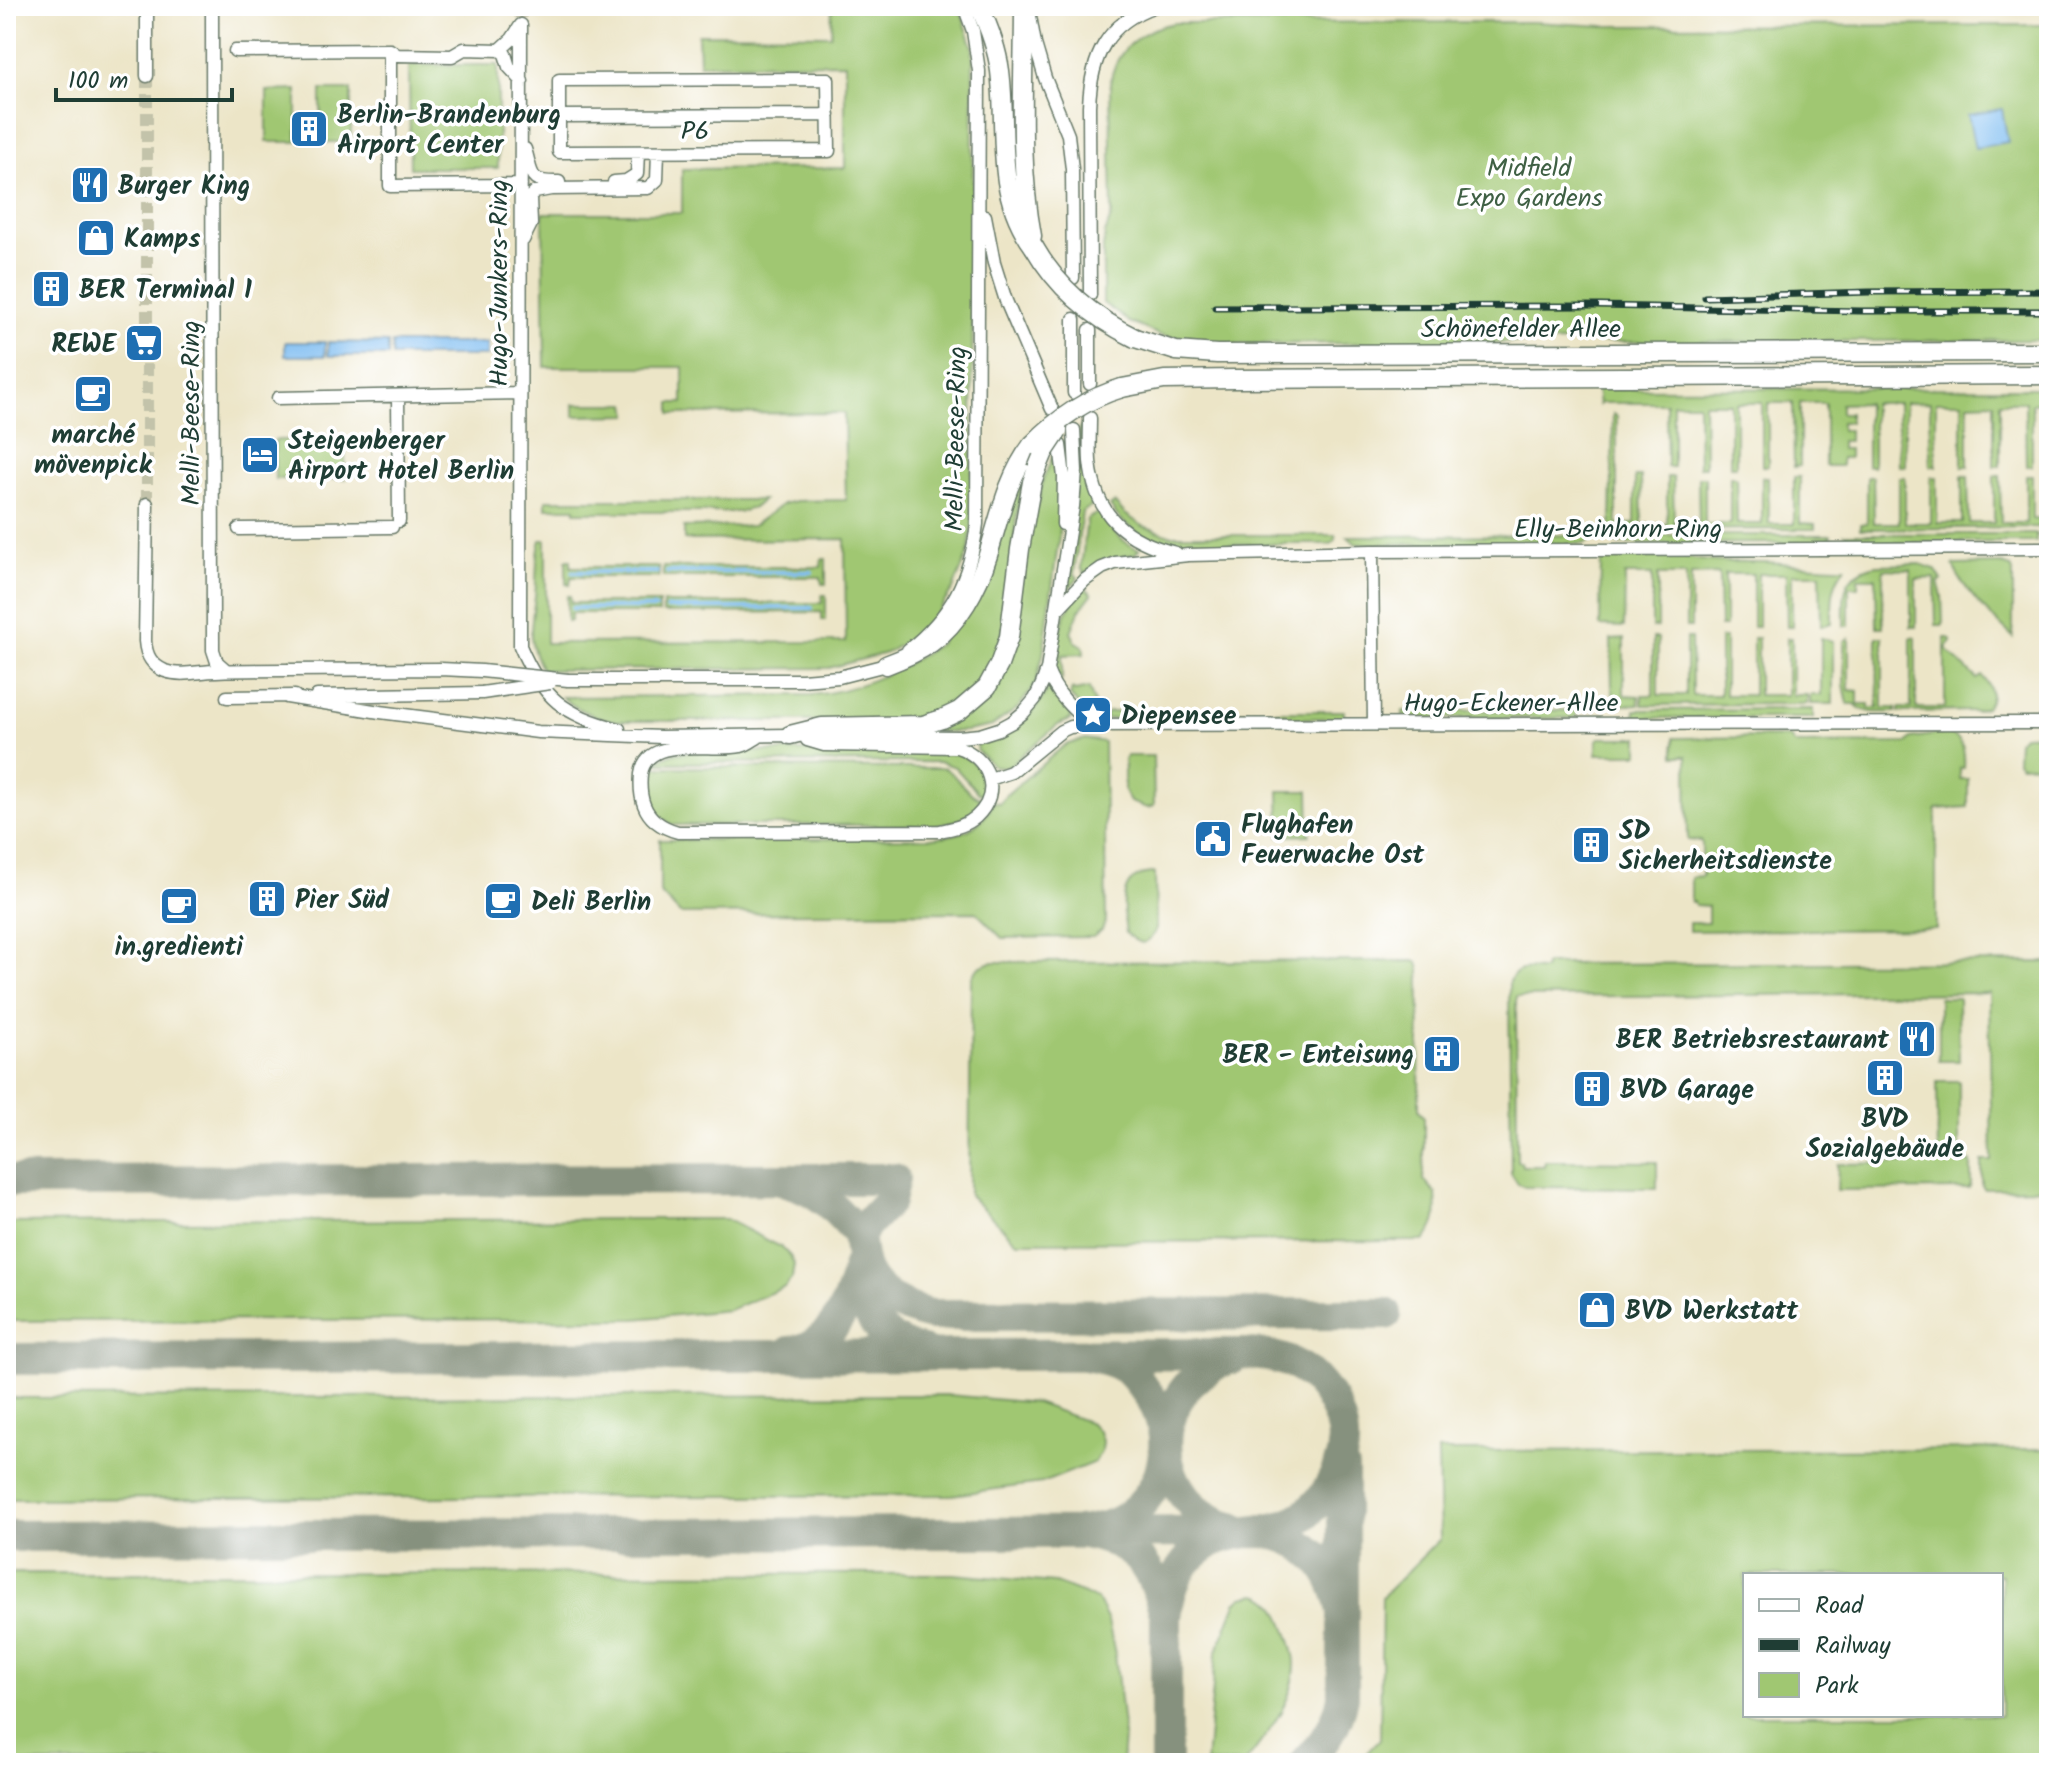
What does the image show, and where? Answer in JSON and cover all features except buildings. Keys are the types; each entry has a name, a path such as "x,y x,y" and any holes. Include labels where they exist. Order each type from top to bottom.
{"highway":[{"name":"Schönefelder Allee","path":"979,6 1000,69 1005,172 1016,218 1051,274 1080,304 1135,338 1176,351 1228,355 2049,352"},
{"path":"1026,6 1024,162 1026,203 1034,247"},
{"name":"Schönefelder Allee","path":"886,665 933,642 966,604 987,558 1009,483 1032,445 1045,432 1073,421 1094,398 1122,388 1164,380 2049,375"},
{"path":"790,735 822,727 923,725 959,711 987,687 1009,637 1032,482 1052,438 1073,421"}],"street":[{"path":"147,6 147,76"},
{"name":"Melli-Beese-Ring","path":"212,6 213,650 217,662 226,670"},
{"name":"Melli-Beese-Ring","path":"147,504 145,641 149,657 159,668 172,673 441,669 568,680 802,680 839,677 886,665 910,648 942,618 957,596 974,553 979,397 978,56 964,6"},
{"path":"1026,6 1045,78 1068,135 1072,169 1073,278"},
{"path":"1090,295 1091,77 1099,53 1114,30 1138,13 1155,6"},
{"name":"Hugo-Junkers-Ring","path":"500,50 521,25 520,646 534,674 554,700 573,714 599,724 620,730 742,728 761,735"},
{"path":"235,51 390,50 397,55 452,56 464,49 500,50 505,54 509,67 522,81"},
{"path":"390,50 390,186 521,185"},
{"name":"P6","path":"828,79 829,151 559,152 559,116 559,80 828,79"},
{"name":"P6","path":"559,116 829,115"},
{"path":"521,138 531,174 534,178 550,182 631,180 639,169 638,152"},
{"path":"521,246 531,224 530,197 535,192 551,189 648,188 657,180 658,152"},
{"path":"979,174 994,263 1006,301 1052,409"},
{"path":"1074,319 1074,393"},
{"path":"1090,330 1090,384"},
{"path":"278,398 519,393"},
{"path":"239,529 396,524 398,396"},
{"name":"Elly-Beinhorn-Ring","path":"1090,418 1093,482 1107,513 1130,536 1143,543 1188,555"},
{"name":"Hugo-Junkers-Ring","path":"287,697 538,732 661,737 790,735 942,738 980,735 999,729 1024,712 1039,691 1047,670 1073,506 1076,471 1073,421"},
{"path":"1059,587 1064,477 1060,445"},
{"name":"Elly-Beinhorn-Ring","path":"1056,611 1085,580 1102,568 1115,563 1188,555 1372,551 2049,548"},
{"path":"1372,551 1374,724"},
{"path":"1047,670 1063,699 1091,725"},
{"name":"Melli-Beese-Ring","path":"227,697 482,693 568,680"},
{"name":"Hugo-Eckener-Allee","path":"990,779 1011,772 1061,731 1091,725 2049,723"},
{"name":"Hugo-Junkers-Ring","path":"761,735 743,746 670,748 653,753 646,760 641,779 640,790 647,811 660,826 678,832 940,831 964,825 979,814 988,798 990,779"},
{"path":"790,735 824,745 957,747 975,755 983,763 990,779"}],"green space":[{"path":"832,6 959,6 973,47 972,524 969,551 953,589 932,620 910,639 886,653 829,668 542,670 531,634 541,540 546,540 546,643 846,642 845,539 684,540 684,527 752,526 783,504 846,500 844,413 671,414 671,403 683,403 683,367 545,367 543,213 682,213 682,169 845,168 845,63 699,64 698,34 831,35"},
{"name":"Midfield Expo Gardens","path":"1535,22 1604,26 2049,25 2049,340 1205,344 1157,334 1129,322 1103,303 1103,248 1112,214 1110,84 1123,51 1140,36 1174,23"},
{"path":"409,65 498,65 498,168 410,168"},
{"path":"297,90 297,142 267,142 267,91"},
{"path":"321,90 351,90 351,142 321,142"},
{"path":"2049,388 2049,398 2040,398 2039,402 2032,403 2032,466 2026,466 2025,402 2000,402 2000,466 1994,466 1994,402 1968,403 1968,466 1962,466 1962,402 1936,402 1936,466 1930,466 1930,402 1905,403 1905,466 1899,466 1898,403 1873,403 1873,466 1867,466 1867,403 1841,404 1841,413 1849,413 1849,422 1841,422 1841,430 1849,430 1849,441 1841,441 1841,449 1849,449 1849,458 1841,458 1841,466 1825,466 1825,403 1800,403 1800,466 1794,467 1793,403 1768,403 1768,466 1762,466 1762,403 1736,403 1736,466 1730,466 1730,403 1704,403 1705,467 1699,467 1698,403 1673,403 1673,467 1667,467 1666,403 1599,405 1597,389"},
{"path":"574,404 627,404 629,415 574,416"},
{"path":"1613,414 1617,416 1617,524 1625,524 1625,530 1611,529"},
{"path":"1082,426 1085,476 1094,504 1082,512 1074,573 1078,578 1065,590 1079,429"},
{"path":"275,440 345,440 345,479 275,479"},
{"path":"1053,456 1058,456 1061,499 1059,536 1043,655 1036,683 1018,708 992,726 967,731 929,732 988,695 1034,506 1038,505 1043,479"},
{"path":"1032,458 1018,508 1007,613 993,664 970,693 939,713 897,721 618,721 588,713 562,697 812,695 846,689 895,671 939,644"},
{"path":"1962,476 1968,476 1969,523 1994,523 1994,476 2000,476 2001,523 2026,523 2026,476 2032,476 2032,519 2047,520 2047,527 1860,529 1860,524 1867,523 1867,477 1873,477 1874,523 1899,523 1899,477 1905,477 1905,523 1931,523 1931,477 1937,477 1937,523 1962,523"},
{"path":"1635,477 1641,477 1642,524 1667,524 1667,477 1673,477 1674,524 1699,524 1698,477 1705,477 1705,524 1730,524 1730,477 1736,477 1737,524 1762,524 1762,477 1768,477 1769,524 1794,524 1794,477 1800,477 1800,523 1815,524 1815,529 1627,530 1627,524 1635,524"},
{"path":"546,500 763,500 753,508 739,512 575,512 575,508 546,508"},
{"path":"1115,503 1143,526 1170,535 1336,535 1331,544 1166,544 1142,535 1128,525 1110,506"},
{"path":"1099,512 1121,539 1139,549 1135,554 1107,560 1085,574 1081,568 1087,519"},
{"path":"1845,534 2036,534 2036,542 1859,543"},
{"path":"1597,535 1583,544 1356,544 1347,536"},
{"path":"1611,535 1831,535 1825,543 1616,544 1611,540"},
{"path":"1679,555 1709,561 1845,567 1835,586 1832,623 1821,626 1820,574 1792,574 1792,627 1787,627 1786,574 1758,574 1758,627 1753,627 1753,574 1725,574 1725,627 1720,627 1719,574 1691,575 1691,627 1686,627 1686,575 1658,575 1658,627 1652,628 1652,575 1625,575 1624,627 1600,626 1601,556"},
{"path":"822,559 826,559 826,584 822,584 821,577 663,577 663,567 821,567"},
{"path":"566,560 571,560 571,567 659,567 659,577 571,577 570,585 566,584"},
{"path":"1920,564 1935,569 1942,580 1938,582 1943,625 1936,625 1935,578 1916,579 1916,627 1911,627 1911,570 1883,569 1883,627 1877,627 1876,578 1858,578 1858,587 1849,587 1849,626 1844,626 1846,587 1856,574 1876,565"},
{"path":"2002,564 2011,567 2013,572 2013,637 1972,595 1953,566"},
{"path":"1085,587 1092,594 1079,611 1071,632 1075,641 1083,646 1084,654 1062,655 1062,679 1057,676 1055,662 1063,621 1074,599"},
{"path":"822,595 826,595 826,620 822,620 822,612 663,613 663,603 822,603"},
{"path":"567,596 570,596 571,603 659,603 659,613 571,613 571,621 567,621"},
{"path":"1877,637 1883,637 1883,708 1896,708 1896,712 1869,711 1848,704 1844,685 1844,641 1849,638 1849,690 1858,691 1858,704 1878,708"},
{"path":"1911,637 1916,637 1916,708 1945,708 1945,638 1949,638 1952,642 1946,649 1977,679 1982,676 1988,683 1991,695 1986,708 1976,711 1899,712 1899,708 1911,708"},
{"path":"1653,638 1658,638 1658,695 1686,695 1686,638 1691,638 1692,695 1720,695 1720,638 1725,638 1725,695 1753,695 1753,638 1758,638 1758,695 1787,695 1787,638 1792,638 1792,695 1807,695 1807,704 1642,705 1642,695 1653,695"},
{"path":"1821,638 1833,641 1833,704 1810,704 1810,695 1821,695"},
{"path":"1624,639 1624,695 1639,696 1639,705 1616,705 1612,688 1611,640"},
{"path":"1048,688 1071,713 1071,719 1058,725 1005,767 994,766 977,751 977,743 1000,736 1019,724 1036,708"},
{"path":"1089,688 1094,702 1094,718 1088,716 1070,696 1072,689"},
{"path":"1813,709 1813,718 1635,718 1635,710"},
{"path":"1577,710 1577,717 1573,718 1403,718 1403,711"},
{"path":"1221,711 1344,711 1344,718 1226,719"},
{"path":"1108,712 1204,712 1198,719 1103,719"},
{"path":"1947,733 1957,738 1962,746 1964,768 1960,768 1960,779 1968,779 1968,807 1936,809 1936,929 1689,931 1689,923 1708,923 1708,906 1691,902 1691,877 1702,876 1702,841 1688,840 1687,756 1674,756 1674,738 1790,737 1794,744 1907,743 1911,738"},
{"path":"2049,734 2049,764 2021,765 2017,761 2018,741 2023,735"},
{"path":"1639,738 1639,754 1597,754 1597,740"},
{"path":"1086,739 1104,742 1106,920 1102,930 1093,937 1002,938 976,912 680,914 660,893 660,840 928,838 958,834 975,826 993,802 1000,803 1065,745"},
{"path":"946,750 974,764 981,777 983,794 978,793 955,767 940,762 656,761 674,753 690,752"},
{"path":"1127,756 1153,756 1154,806 1147,808 1130,802 1124,791 1124,760"},
{"path":"651,767 944,768 981,799 973,811 963,818 936,825 673,825 658,814 649,801 647,785"},
{"path":"1279,791 1309,791 1310,835 1280,836"},
{"path":"1155,873 1156,929 1150,939 1143,943 1126,933 1125,893 1134,879"},
{"path":"1417,961 1420,968 1419,1110 1424,1116 1424,1180 1436,1193 1437,1207 1435,1224 1424,1241 1017,1242 969,1195 971,980 983,965 994,962"},
{"path":"2049,962 2049,1186 2044,1188 1984,1189 1982,1185 1982,1161 1992,1161 1989,993 1516,997 1517,1161 1522,1166 1544,1166 1545,1161 1657,1162 1657,1188 1525,1187 1518,1184 1511,1173 1509,984 1519,971 1544,970 1545,964"},
{"path":"1939,998 1958,998 1959,1061 1939,1061"},
{"path":"1937,1081 1959,1081 1959,1158 1938,1159"},
{"path":"1971,1162 1969,1189 1837,1190 1838,1164"},
{"path":"726,1219 781,1247 794,1264 792,1278 785,1287 729,1310 635,1319 6,1321 6,1223"},
{"path":"949,1395 1036,1403 1091,1423 1099,1432 1101,1451 1095,1462 1042,1483 951,1495 6,1499 6,1398"},
{"path":"2049,1449 2049,1763 1357,1763 1380,1739 1382,1597 1440,1539 1438,1451"},
{"path":"6,1573 953,1574 1055,1583 1097,1599 1108,1621 1124,1736 1122,1763 6,1763"},
{"path":"1257,1594 1275,1606 1290,1639 1295,1662 1291,1690 1278,1716 1245,1763 1206,1763 1216,1654 1236,1603 1243,1597"}],"water":[{"path":"2002,109 2008,142 1975,148 1968,115"},
{"path":"285,342 325,342 325,356 285,356"},
{"path":"328,342 388,343 388,356 328,356"},
{"path":"392,343 487,343 487,356 392,356"}],"waterway":[{"path":"572,572 657,572"},
{"path":"667,572 812,572"},
{"path":"572,608 656,608"},
{"path":"667,608 812,608"}],"taxiway":[{"path":"6,1181 800,1179 894,1179 889,1201 858,1234 811,1191 801,1186 788,1182 774,1179"},
{"path":"858,1234 864,1269 878,1289 903,1305 931,1315 1386,1314"},
{"path":"858,1266 862,1296 874,1321 894,1340 922,1351"},
{"path":"790,1352 804,1349 826,1335 842,1313 857,1274"},
{"path":"6,1359 1249,1354 1279,1358 1306,1371 1331,1401 1340,1420 1343,1449 1330,1485 1314,1506 1293,1522 1226,1536 1209,1543 1192,1556 1177,1577 1166,1617 1154,1582 1138,1558 1114,1542 1079,1532 1115,1523 1141,1504 1160,1473 1164,1455 1160,1419 1153,1402 1138,1381 1120,1365 1083,1355"},
{"path":"1233,1358 1204,1372 1183,1392 1170,1416 1166,1443 1170,1470 1183,1494 1204,1514 1233,1528"},
{"path":"1305,1763 1329,1733 1343,1697 1343,1468"},
{"path":"6,1536 1264,1532 1294,1541 1317,1558 1334,1582 1343,1612"},
{"path":"1166,1598 1166,1763"}],"tunnel":[{"path":"520,6 521,25"},
{"path":"147,76 147,504"}],"railway":[{"path":"1705,297 2049,291"},
{"path":"1215,307 1598,306 2049,311"}],"place":[{"name":"Berlin-Brandenburg Airport Center","path":"309,129"},
{"name":"Burger King","path":"90,185"},
{"name":"Kamps","path":"96,238"},
{"name":"BER Terminal 1","path":"51,289"},
{"name":"REWE","path":"144,343"},
{"name":"marché mövenpick","path":"93,394"},
{"name":"Steigenberger Airport Hotel Berlin","path":"260,455"},
{"name":"Diepensee","path":"1093,715"},
{"name":"Flughafen Feuerwache Ost","path":"1213,839"},
{"name":"SD Sicherheitsdienste","path":"1591,845"},
{"name":"Pier Süd","path":"267,899"},
{"name":"Deli Berlin","path":"503,901"},
{"name":"in.gredienti","path":"179,906"},
{"name":"BER Betriebsrestaurant","path":"1917,1039"},
{"name":"BER - Enteisung","path":"1442,1054"},
{"name":"BVD Sozialgebäude","path":"1885,1078"},
{"name":"BVD Garage","path":"1592,1089"},
{"name":"BVD Werkstatt","path":"1597,1310"}]}
